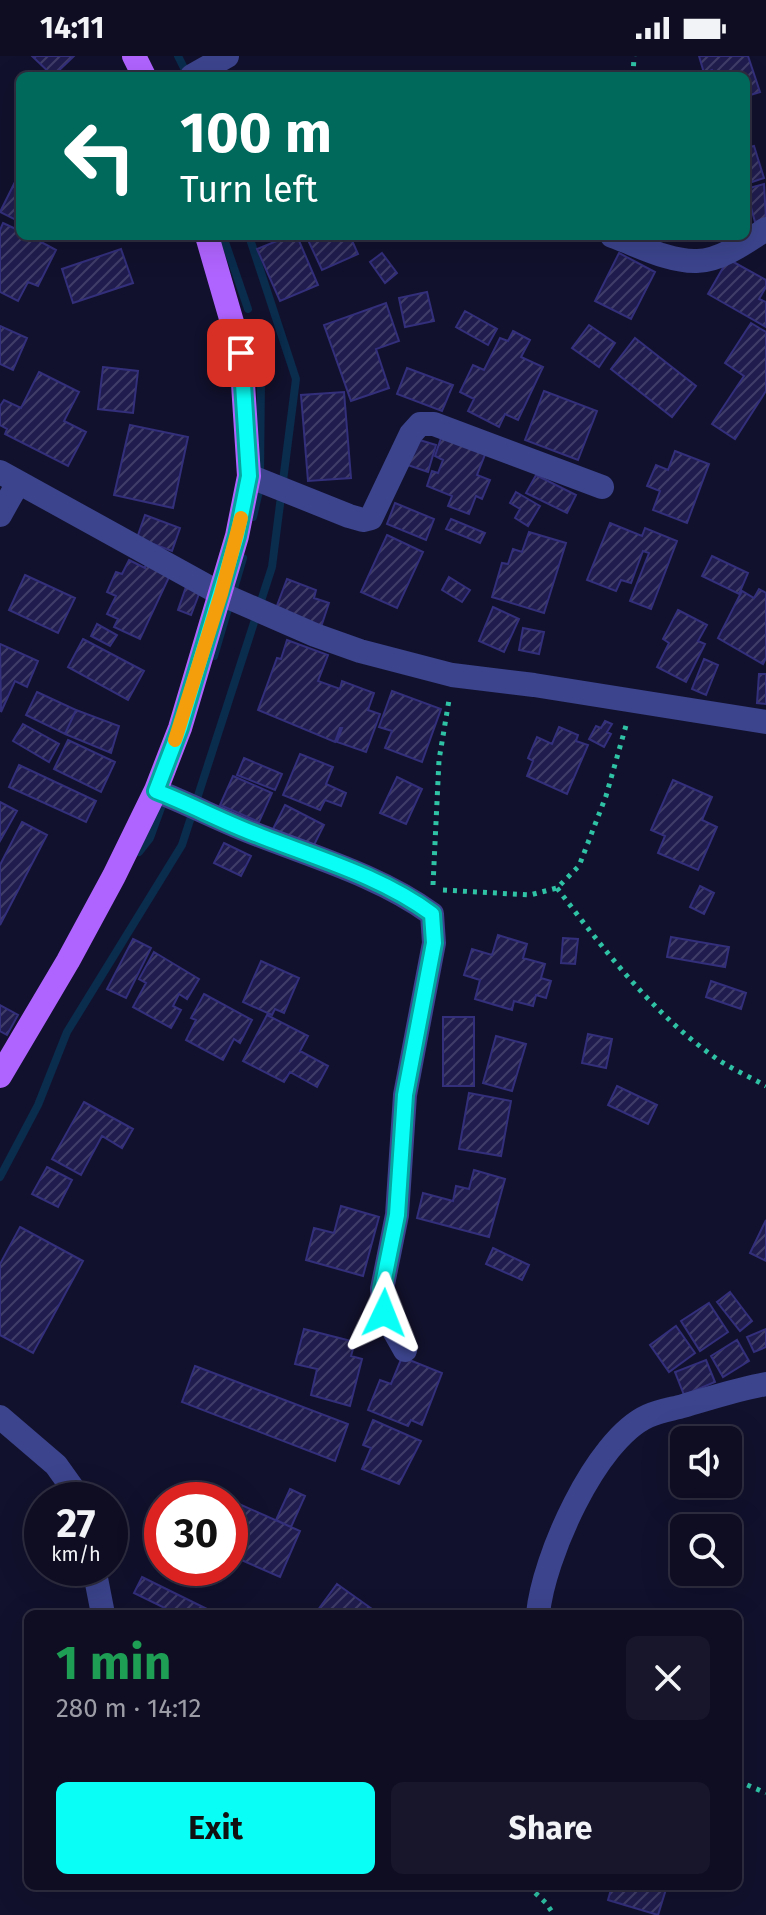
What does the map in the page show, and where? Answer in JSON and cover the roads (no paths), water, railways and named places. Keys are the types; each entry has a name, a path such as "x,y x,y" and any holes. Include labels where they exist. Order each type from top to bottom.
{"main road":[{"path":"0,1076 108,888 156,791 180,728 237,536 249,476 241,353 208,240"}],"street":[{"path":"199,72 227,56"},
{"path":"624,240 676,258 699,262 746,240"},
{"path":"249,476 349,516 363,520 371,518 411,434 420,424 434,424 602,487"},
{"path":"0,515 9,477 221,594 360,651 452,675 766,722"},
{"path":"156,791 234,826 407,895 432,914 434,943 405,1095 397,1215 382,1289 384,1313 405,1350"},
{"path":"538,1610 540,1591 560,1537 588,1481 612,1443 646,1417 766,1384"},
{"path":"0,1417 56,1465 68,1482"},
{"path":"98,1586 102,1610"}],"waterway":[{"path":"178,56 186,72"},
{"path":"224,240 248,309"},
{"path":"0,1177 38,1105 67,1032 182,845 272,567 296,379 250,240"},
{"path":"251,324 258,364"},
{"path":"260,475 261,379"},
{"path":"253,517 259,491"},
{"path":"214,656 243,558"},
{"path":"139,852 150,838 165,797"}]}
